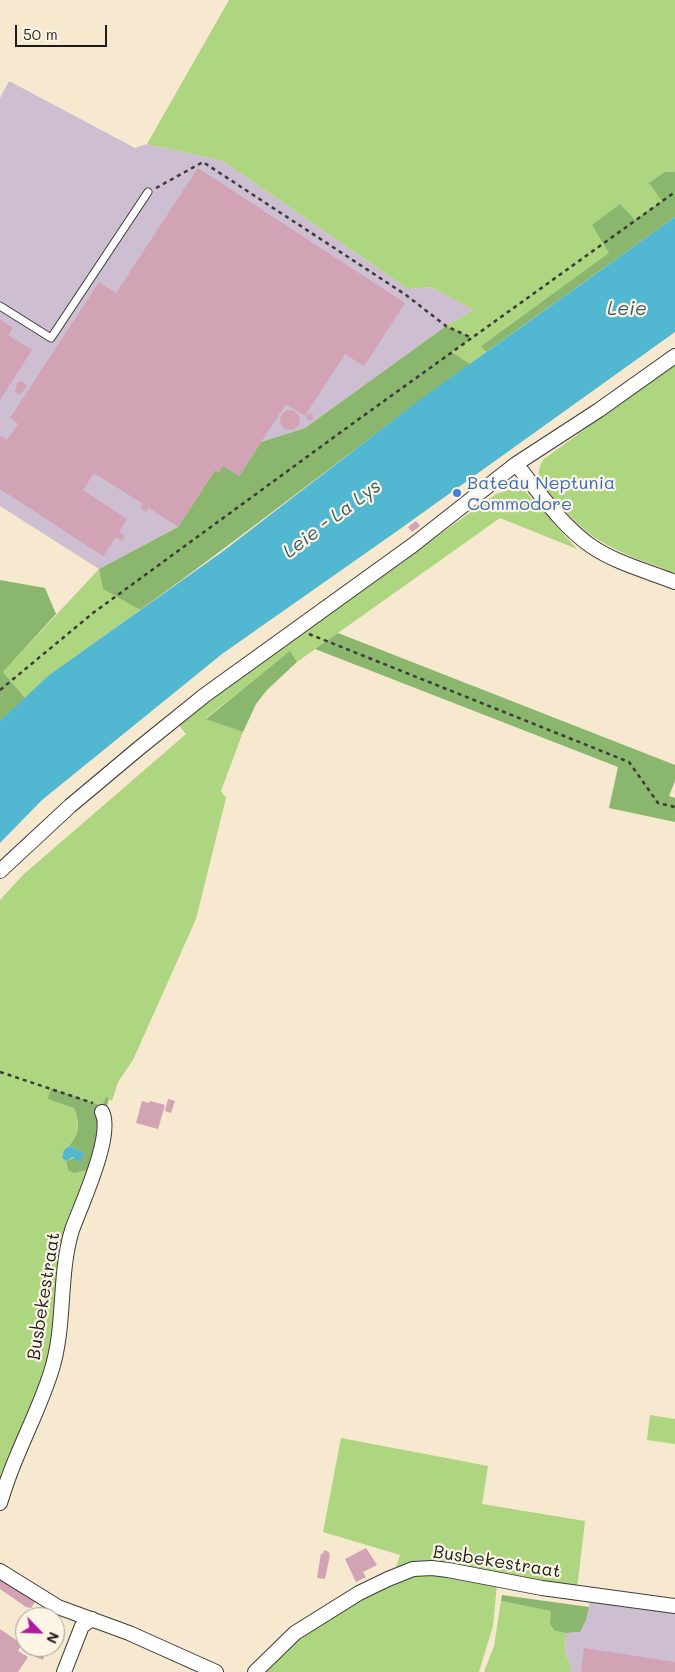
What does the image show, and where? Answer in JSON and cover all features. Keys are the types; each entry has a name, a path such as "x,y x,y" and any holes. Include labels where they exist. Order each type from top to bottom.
{"street":[{"path":"0,871 70,806 138,748 205,695 413,545 516,464 675,356"},
{"path":"516,464 568,526 590,545 611,557 675,582"},
{"name":"Busbekestraat","path":"0,1503 51,1372 58,1344 69,1244 92,1178 106,1128 105,1117 102,1112"},
{"name":"Busbekestraat","path":"254,1672 295,1633 327,1612 366,1589 413,1569 432,1568 448,1570 542,1588 675,1606"},
{"path":"0,1571 58,1607 129,1633 216,1672"},
{"path":"64,1672 82,1626 92,1619"}],"lane":[{"path":"0,306 51,338 148,192"}],"path":[{"path":"148,192 203,162 406,295 446,326 472,338"},
{"path":"0,690 93,613 675,192"},
{"path":"299,629 629,762 658,803 675,808"},
{"path":"0,1072 94,1104 102,1112"}],"shaded area":[{"path":"9,81 135,148 147,144 223,161 408,289 431,287 474,310 446,326 305,428 261,442 239,476 219,473 215,470 178,527 99,569 0,506 0,98"},
{"path":"590,1600 675,1611 675,1672 571,1672 565,1652 566,1633 579,1632 586,1620"}],"green space":[{"path":"229,0 675,0 675,172 665,172 662,201 635,221 592,225 610,253 481,346 486,352 470,364 452,352 472,338 446,326 474,310 431,287 408,289 223,161 147,144"},
{"path":"665,172 675,172 675,217 486,352 481,346 609,253 592,225 620,204 635,220 662,201 649,183"},
{"path":"446,326 472,338 452,352 470,364 140,610 103,589 99,569 178,527 215,470 219,472 223,466 239,476 261,442 305,428"},
{"path":"675,363 675,573 625,554 591,535 546,490 540,480 539,471 544,459"},
{"path":"518,487 525,491 577,549 500,518 297,662 290,652 206,718 243,732 221,791 226,798 196,919 133,1060 118,1082 112,1101 106,1098 102,1106 52,1088 49,1099 74,1108 76,1113 77,1131 64,1151 62,1158 66,1161 68,1170 92,1169 49,1367 0,1494 0,900 24,874 186,734 178,724 496,494"},
{"path":"99,569 103,589 140,610 49,675 25,698 3,672"},
{"path":"0,580 45,588 56,614 3,672 25,698 0,721"},
{"path":"338,633 675,765 675,781 669,796 675,798 675,822 609,808 618,767 315,649"},
{"path":"290,651 297,662 267,690 256,704 243,732 206,719"},
{"path":"51,1088 102,1106 106,1097 109,1098 92,1169 74,1173 68,1170 66,1161 84,1153 69,1146 77,1132 77,1119 74,1108 48,1099"},
{"path":"650,1415 675,1419 675,1444 647,1440"},
{"path":"341,1438 488,1466 482,1504 585,1521 577,1589 395,1571 400,1555 323,1532"},
{"path":"425,1572 497,1584 493,1626 479,1672 260,1672 312,1627 386,1584"},
{"path":"502,1595 589,1607 586,1620 580,1632 566,1633 555,1631 550,1624 551,1611 501,1601"},
{"path":"501,1601 552,1611 555,1631 566,1633 565,1652 571,1672 484,1672 494,1646"}],"water":[{"name":"Leie","path":"675,217 675,332 222,654 42,800 0,843 0,721 49,675 222,552 422,398"},
{"path":"69,1146 84,1153 80,1162 73,1157 66,1161 62,1158 64,1150"}],"building":[{"path":"198,168 405,303 364,366 345,354 305,416 286,404 239,476 223,466 219,473 215,470 178,527 149,508 146,512 140,508 143,504 94,473 83,490 127,519 119,532 125,536 122,541 116,537 103,556 0,489 0,436 7,440 18,424 10,418 99,282 116,293"},
{"path":"0,319 13,328 8,335 32,350 0,400"},
{"path":"22,381 27,386 20,395 15,392 17,383"},
{"path":"290,410 297,413 300,420 297,427 290,430 283,427 280,420 283,413"},
{"path":"310,413 314,417 310,421 306,417"},
{"path":"416,521 420,526 412,532 408,527"},
{"path":"168,1099 175,1101 171,1113 165,1111"},
{"path":"142,1101 165,1105 158,1129 136,1123"},
{"path":"366,1548 377,1565 363,1572 366,1577 356,1582 345,1559"},
{"path":"324,1550 329,1552 330,1555 325,1579 317,1578 321,1553 323,1554"},
{"path":"0,1576 36,1601 32,1607 26,1607 0,1589"},
{"path":"0,1629 15,1639 15,1657 28,1657 18,1672 0,1672"},
{"path":"584,1648 675,1662 675,1672 581,1672"}],"place":[{"name":"Bateau Neptunia Commodore","path":"457,493"}],"water label":[{"name":"Leie - La Lys","path":"332,519"}]}
